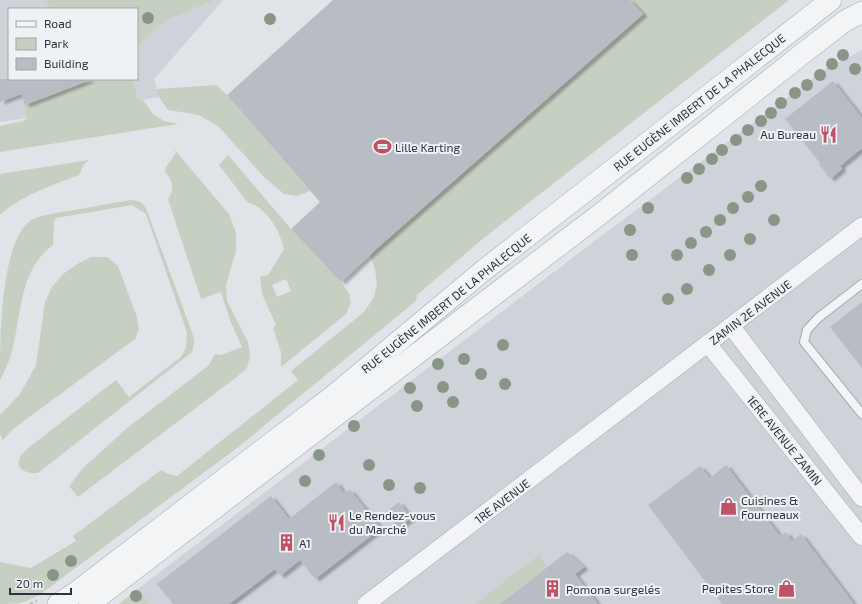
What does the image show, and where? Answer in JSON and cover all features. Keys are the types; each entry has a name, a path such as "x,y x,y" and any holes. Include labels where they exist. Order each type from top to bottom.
{"street":[{"name":"RUE EUGÈNE IMBERT DE LA PHALECQUE","path":"58,604 333,396 490,266 831,0"},
{"name":"RUE EUGÈNE IMBERT DE LA PHALECQUE","path":"89,604 599,215 806,51 846,21 862,12"},
{"name":"ZAMIN 2E AVENUE","path":"637,398 862,226"},
{"name":"1ERE AVENUE ZAMIN","path":"730,326 862,498"},
{"name":"1ERE AVENUE ZAMIN","path":"708,344 862,537"},
{"name":"1RE AVENUE","path":"366,604 637,398"}],"lane":[{"path":"862,284 818,318 807,330 804,342 862,414"}],"shaded area":[{"path":"0,0 223,0 154,79 159,97 0,122"},
{"path":"862,50 862,604 118,604 596,240 824,70"}],"green space":[{"path":"46,0 214,0 164,21 138,46 138,8 50,8"},
{"path":"630,0 789,0 485,237 417,295 416,301 237,448 42,593 22,602 0,604 0,562 31,568 76,541 73,536 161,470 168,474 177,476 298,380 291,371 364,312 374,297 377,284 375,269 370,255 642,15"},
{"path":"77,80 132,80 138,100 143,100 153,114 164,121 178,124 0,152 0,126 23,121 27,118 25,105 79,85"},
{"path":"216,85 227,95 310,191 297,196 284,194 264,177 219,127 199,115 168,110 159,97 156,89"},
{"path":"174,149 229,214 236,233 236,251 226,285 227,301 248,342 250,356 247,368 78,497 69,486 83,468 126,429 209,365 215,354 221,355 242,347 230,320 221,292 201,299 168,199 172,192 172,185 165,172 166,167 176,153"},
{"path":"228,155 291,229 341,282 349,293 351,302 346,314 281,367 281,352 273,328 276,325 262,294 260,276 268,275 284,249 277,230 271,220 262,210 253,204 248,203 219,165","holes":["286,279 291,291 277,297 272,285"]},
{"path":"89,160 84,164 79,175 48,187 17,202 0,215 0,174"},
{"path":"132,200 141,202 146,208 193,335 194,343 192,352 38,473 26,472 20,468 19,461 20,457 27,449 116,380 129,397 181,357 186,348 187,332 146,214 132,205 56,218 54,222 53,245 39,258 30,273 24,291 8,364 0,380 4,292 14,246 22,229 33,219 43,216"},
{"path":"91,257 107,257 118,266 137,317 139,329 135,339 13,429 3,440 0,434 0,415 20,394 36,365 45,302 52,287 63,274"},
{"path":"539,555 548,567 500,604 475,604"},
{"path":"137,589 149,604 120,604"}],"building":[{"name":"Lille Karting","path":"333,0 630,0 643,14 377,248 341,282 291,229 320,202 227,95"},
{"path":"0,79 90,80 25,105 21,94 0,102"},
{"name":"Au Bureau","path":"833,81 862,118 862,148 840,166 842,169 830,179 819,164 820,163 785,119"},
{"path":"862,302 862,368 830,327"},
{"path":"726,465 780,536 786,532 792,541 801,534 854,604 722,604 648,505 700,466 710,478"},
{"name":"A1","path":"336,482 343,492 350,490 381,528 315,579 300,560 280,576 275,569 229,604 173,604 157,584 271,496 289,519"},
{"path":"399,502 411,518 398,528 386,512"},
{"name":"Pomona surgelés","path":"567,552 584,567 575,574 598,604 500,604"}],"place":[{"name":"Au Bureau","path":"829,134"},
{"name":"Lille Karting","path":"382,147"},
{"name":"Cuisines & Fourneaux","path":"728,507"},
{"name":"Le Rendez-vous du Marché","path":"336,522"},
{"name":"A1","path":"286,543"},
{"name":"Pepites Store","path":"787,588"},
{"name":"Pomona surgelés","path":"553,589"}]}
